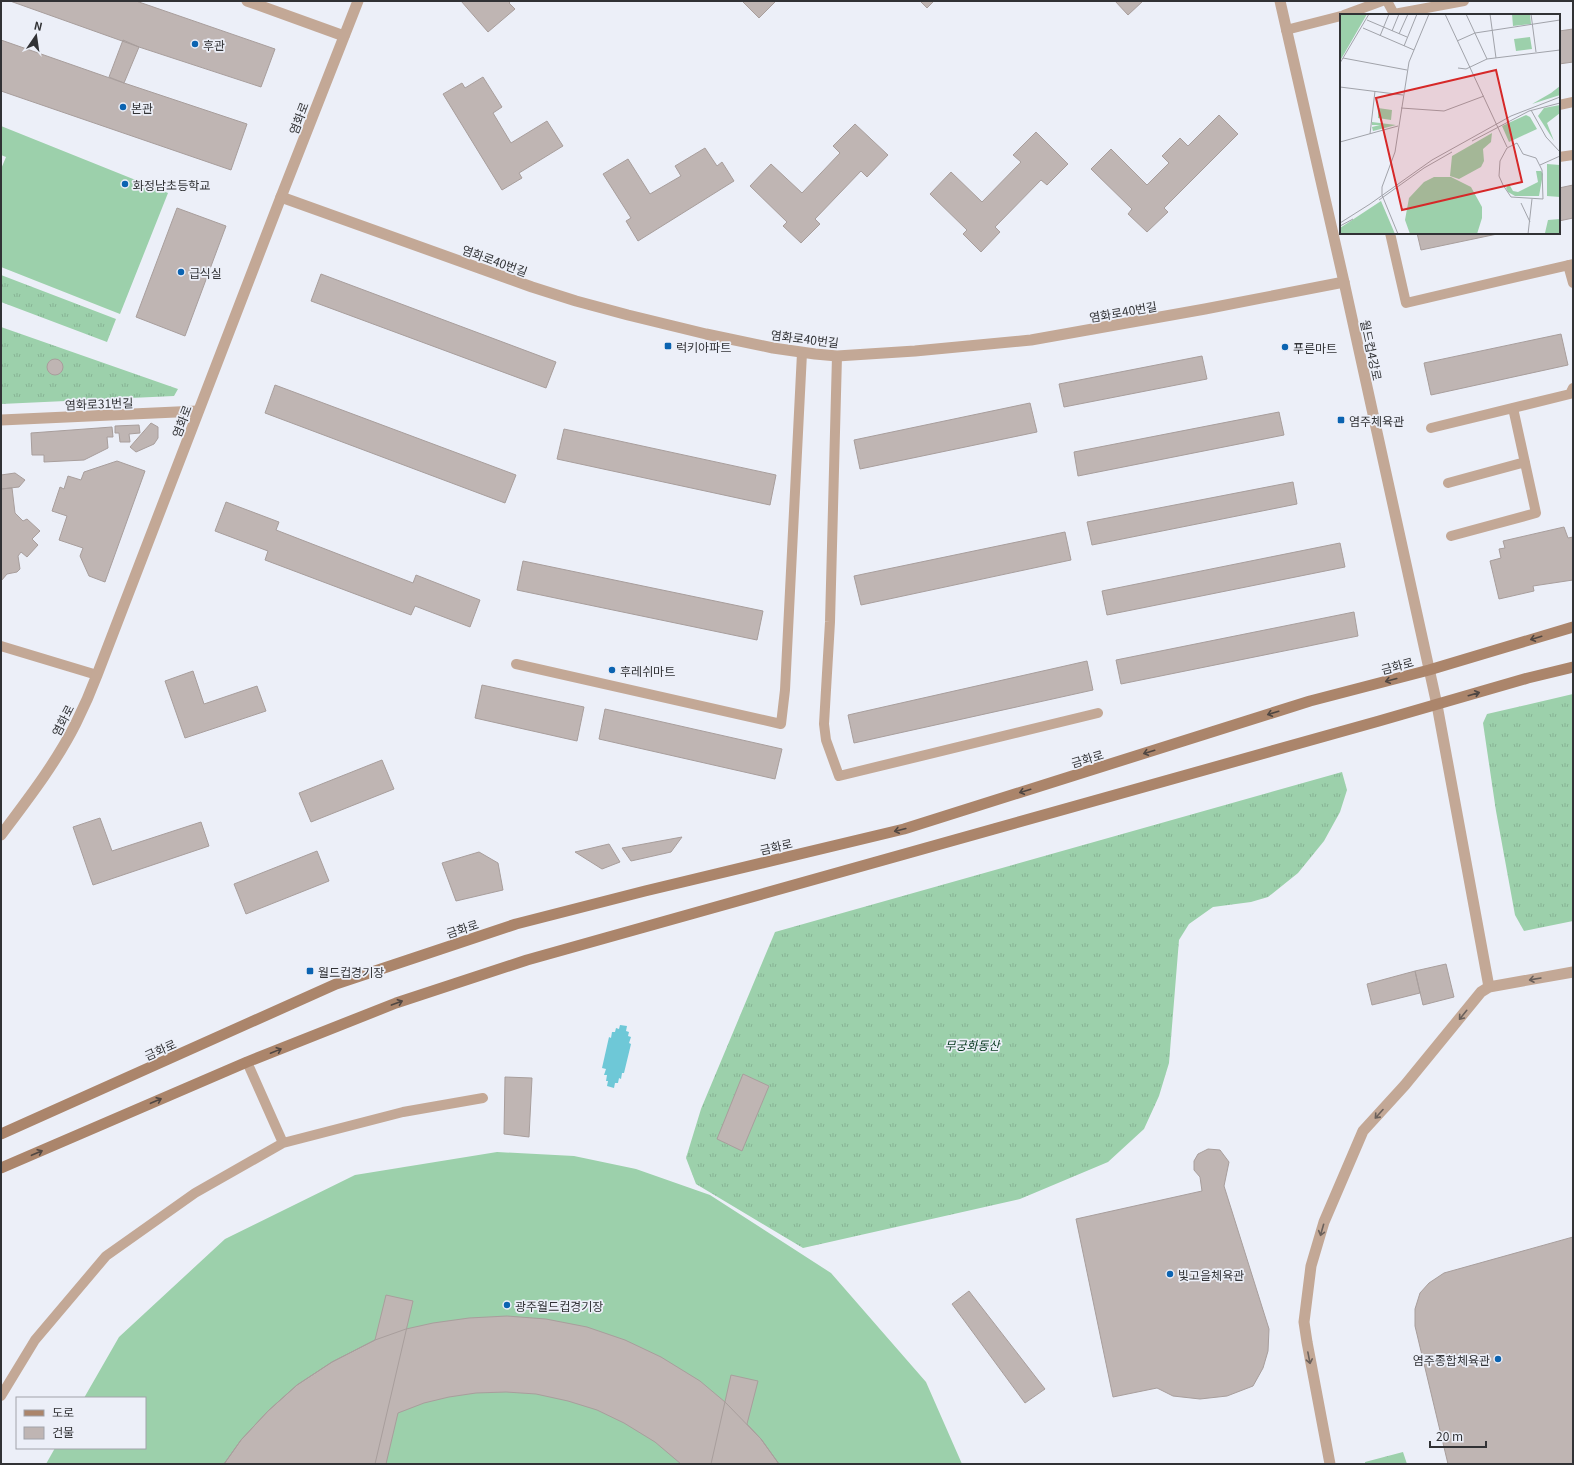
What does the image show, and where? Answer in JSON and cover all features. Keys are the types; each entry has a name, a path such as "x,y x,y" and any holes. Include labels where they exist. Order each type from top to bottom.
{"main road":[{"name":"금화로","path":"1,1134 336,984 516,924 645,891 904,829 1310,702 1429,670 1573,627"},
{"path":"1,1168 247,1062 396,1003 527,960 1437,705 1528,678 1573,667"}],"street":[{"path":"247,1 344,36"},
{"name":"염화로","path":"1,835 46,774 77,722 97,675 358,1"},
{"name":"월드컵4강로","path":"1280,1 1344,282 1437,705 1489,987"},
{"name":"염화로40번길","path":"281,197 532,287 628,316 706,334 802,353 837,356 942,349 1031,340 1205,309 1344,282"},
{"name":"염화로31번길","path":"1,420 198,411"},
{"path":"1330,1464 1304,1322 1311,1266 1324,1222 1363,1131 1406,1084 1481,992 1489,987 1573,972"}],"lane":[{"path":"1347,14 1382,1"},
{"path":"1387,1 1394,14 1464,1"},
{"path":"1286,30 1340,16"},
{"path":"1560,105 1573,102"},
{"path":"1560,157 1573,155"},
{"path":"1390,234 1406,303 1570,264 1573,283"},
{"path":"516,664 781,724 785,682 802,353"},
{"path":"837,356 830,622 824,724 826,740 839,776 1098,713"},
{"path":"1431,428 1570,394 1573,388"},
{"path":"1451,536 1536,513 1513,408"},
{"path":"1448,483 1525,462"},
{"path":"1556,632 1573,620"},
{"path":"1,646 97,675"},
{"path":"247,1062 283,1143"},
{"path":"1,1396 35,1340 106,1256 195,1193 283,1143 403,1112 483,1098"}],"green space":[{"path":"1,126 168,193 120,314 1,267 1,169 6,157 1,155"},
{"path":"1,275 116,319 107,342 1,302"},
{"path":"1,327 178,389 174,396 1,404"},
{"path":"1573,694 1573,921 1524,931 1515,915 1496,811 1483,723 1487,714"},
{"name":"무궁화동산","path":"1342,772 1347,790 1340,812 1324,841 1298,873 1268,897 1251,902 1213,907 1189,924 1179,940 1169,1063 1159,1096 1144,1129 1108,1162 1020,1199 803,1248 696,1184 686,1158 701,1109 775,932"},
{"name":"광주월드컵경기장","path":"497,1152 574,1156 636,1169 710,1195 831,1273 926,1382 962,1464 46,1464 54,1449 146,1449 146,1397 85,1397 119,1337 225,1239 355,1175"},
{"path":"1403,1452 1407,1464 1365,1464 1365,1462"}],"water":[{"path":"620,1025 627,1026 626,1031 629,1032 628,1036 631,1037 629,1043 631,1044 624,1073 622,1073 621,1079 619,1078 618,1083 615,1083 614,1088 607,1086 607,1075 604,1075 606,1069 602,1068 609,1037 611,1038 612,1032 615,1032 616,1028 619,1029"}],"building":[{"name":"후관","path":"10,1 136,1 275,49 261,87 139,47"},
{"path":"461,1 511,1 509,3 515,9 488,32"},
{"path":"742,1 776,1 759,18"},
{"path":"920,1 934,1 927,8"},
{"path":"1115,1 1143,1 1128,15"},
{"path":"1573,29 1573,62 1560,64 1560,31"},
{"name":"본관","path":"1,40 247,124 231,170 1,91"},
{"path":"123,40 139,47 124,83 109,77"},
{"path":"483,77 502,107 493,113 511,143 547,121 563,146 519,173 522,178 502,190 443,94 462,83 465,88"},
{"path":"1219,115 1238,134 1164,208 1168,212 1147,232 1128,214 1132,209 1091,169 1111,149 1147,185 1169,163 1162,156 1180,138 1188,146"},
{"path":"855,124 888,155 867,177 861,171 815,219 820,224 801,243 783,226 787,222 750,186 771,164 802,193 840,153 833,146"},
{"path":"1036,132 1068,164 1047,185 1041,180 995,227 1000,232 981,252 963,234 967,230 930,194 951,172 982,202 1021,162 1013,155"},
{"path":"705,148 717,166 722,162 734,181 638,241 626,221 631,218 603,174 628,159 650,194 681,176 675,166"},
{"path":"1573,185 1573,218 1560,221 1560,188"},
{"name":"급식실","path":"177,208 226,226 185,336 136,317"},
{"path":"1417,234 1497,234 1421,250"},
{"path":"321,274 556,362 546,388 311,301"},
{"path":"1561,334 1568,365 1431,395 1424,363"},
{"path":"1202,356 1207,379 1064,407 1059,384"},
{"path":"52,359 58,359 63,364 61,373 58,375 52,375 47,370 47,364"},
{"path":"275,385 516,475 505,503 265,413"},
{"path":"1030,403 1037,432 860,469 854,440"},
{"path":"1279,412 1284,435 1078,476 1074,452"},
{"path":"151,423 158,427 158,438 154,444 136,452 130,447"},
{"path":"139,425 140,433 129,434 130,442 120,442 119,433 115,433 115,426"},
{"path":"112,427 113,437 107,437 108,448 84,460 44,462 44,455 32,455 31,433"},
{"path":"564,429 776,475 770,505 557,459"},
{"path":"117,461 145,471 105,582 89,576 80,556 83,548 59,540 67,516 52,511 60,487 64,489 68,476 81,480 84,472"},
{"path":"15,473 25,480 19,487 1,489 1,475"},
{"path":"1293,482 1297,504 1092,545 1087,522"},
{"path":"12,488 15,513 23,521 27,519 40,531 32,539 38,545 27,557 21,552 18,556 20,569 17,572 7,574 1,581 1,489"},
{"path":"226,502 279,522 276,530 413,583 416,575 480,600 470,627 415,606 411,615 265,560 268,551 215,531"},
{"path":"1564,527 1568,538 1573,537 1573,580 1533,586 1534,591 1499,599 1490,561 1501,558 1499,549 1505,548 1503,541"},
{"path":"1065,532 1071,560 861,605 854,576"},
{"path":"1340,543 1345,567 1107,615 1102,591"},
{"path":"523,561 763,611 757,640 517,590"},
{"path":"1354,612 1358,636 1121,684 1116,660"},
{"path":"1087,661 1093,690 854,743 848,715"},
{"path":"193,671 204,704 257,686 266,711 185,738 165,681"},
{"path":"482,685 584,707 577,741 475,718"},
{"path":"605,709 782,749 775,779 599,739"},
{"path":"382,760 394,789 311,822 299,793"},
{"path":"100,818 112,851 201,822 209,846 93,885 73,827"},
{"path":"682,837 671,852 631,861 622,848"},
{"path":"609,844 620,862 602,869 575,852"},
{"path":"317,851 329,881 246,914 234,884"},
{"path":"479,852 498,863 503,890 456,901 442,863"},
{"path":"1446,964 1454,997 1423,1005 1415,971"},
{"path":"1415,971 1420,993 1372,1005 1367,984"},
{"path":"743,1074 769,1086 742,1151 717,1139"},
{"path":"505,1077 532,1078 529,1137 504,1134"},
{"name":"빛고을체육관","path":"1208,1149 1220,1150 1229,1162 1224,1186 1269,1329 1268,1351 1263,1368 1253,1386 1227,1396 1200,1399 1173,1396 1157,1388 1113,1397 1076,1219 1202,1191 1200,1177 1194,1170 1194,1161 1198,1154"},
{"name":"염주종합체육관","path":"1573,1237 1573,1464 1448,1464 1415,1326 1415,1309 1420,1293 1429,1283 1444,1273"},
{"path":"969,1291 1045,1389 1025,1403 952,1304"},
{"path":"386,1295 413,1301 375,1464 224,1464 241,1440 268,1411 297,1385 332,1362 375,1340"},
{"name":"광주월드컵경기장","path":"507,1316 546,1319 587,1327 625,1340 661,1357 700,1381 725,1402 761,1439 779,1464 681,1464 655,1442 624,1423 597,1410 568,1401 536,1394 506,1392 476,1393 449,1397 424,1403 398,1413 386,1464 224,1464 241,1440 268,1411 297,1385 332,1362 375,1340 406,1329 433,1323 469,1318"},
{"path":"731,1375 758,1381 747,1424 761,1439 779,1464 711,1464"}],"place":[{"name":"후관","path":"195,44"},
{"name":"본관","path":"123,107"},
{"name":"화정남초등학교","path":"125,184"},
{"name":"급식실","path":"181,272"},
{"name":"럭키아파트","path":"668,346"},
{"name":"푸른마트","path":"1285,347"},
{"name":"염주체육관","path":"1341,420"},
{"name":"후레쉬마트","path":"612,670"},
{"name":"월드컵경기장","path":"310,971"},
{"name":"빛고을체육관","path":"1170,1274"},
{"name":"광주월드컵경기장","path":"507,1305"},
{"name":"염주종합체육관","path":"1498,1359"}]}
